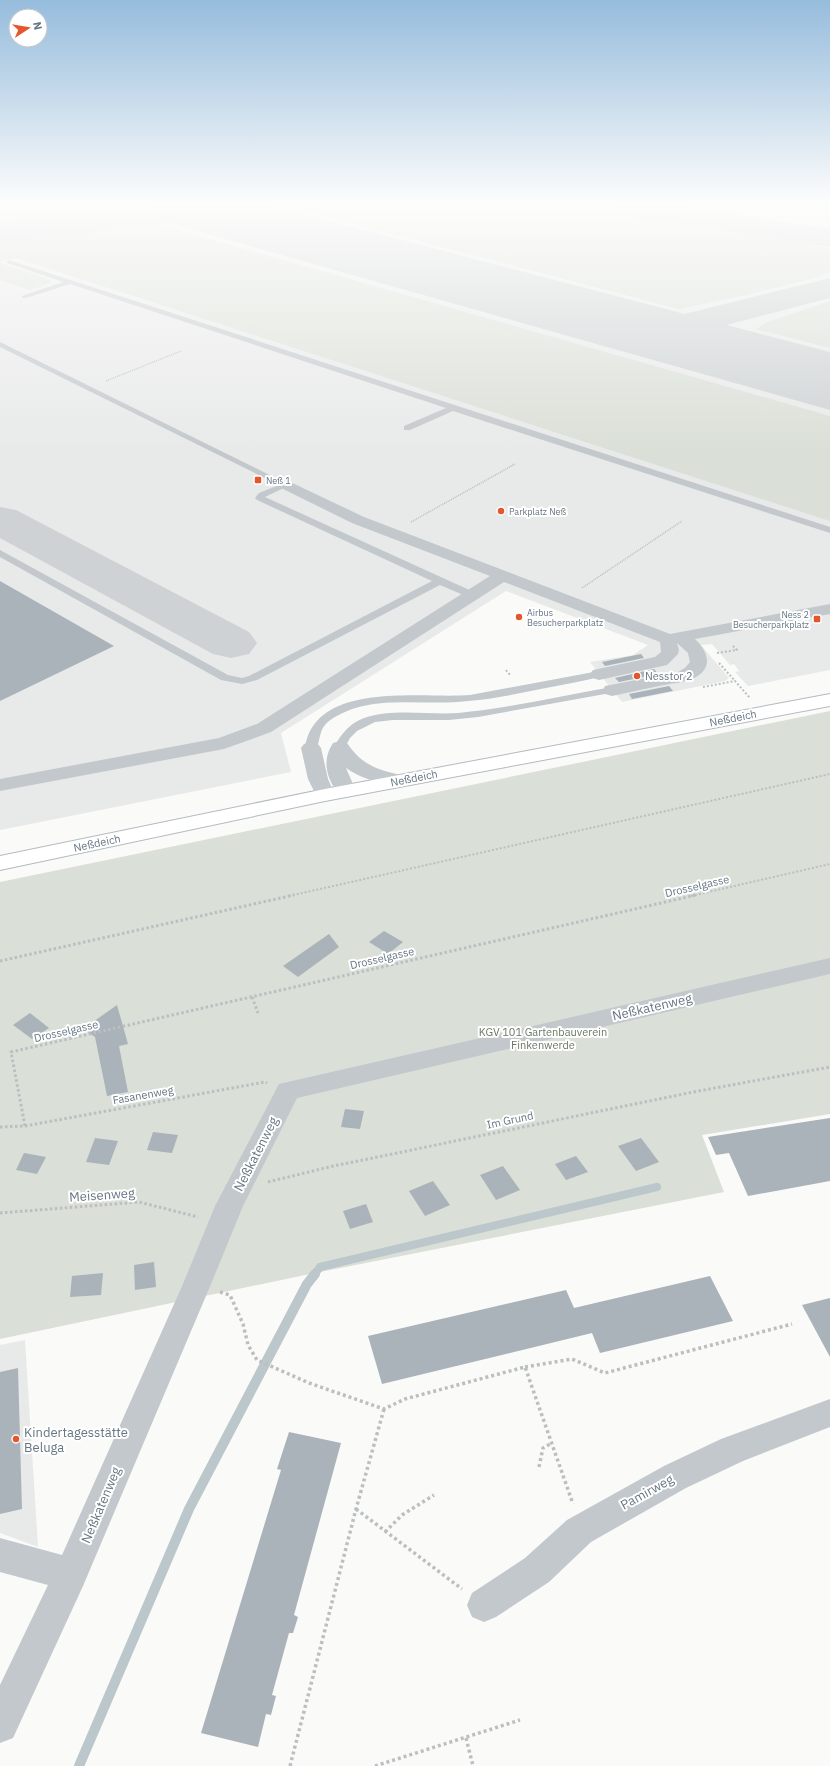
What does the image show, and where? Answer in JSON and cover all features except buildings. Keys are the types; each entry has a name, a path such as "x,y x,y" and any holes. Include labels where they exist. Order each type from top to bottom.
{"street":[{"path":"286,485 358,520 564,600 675,638 693,646 698,652 709,660 692,673 683,676 612,690"},
{"path":"0,785 204,747 249,735 264,728 502,576"},
{"path":"598,674 661,661 669,654 670,650 668,644 675,638 830,609"},
{"name":"Neßdeich","path":"0,863 325,795 830,700"},
{"path":"340,747 346,758 364,770 384,777 403,781"},
{"path":"340,747 335,758 334,765 346,792"},
{"path":"311,748 318,779 325,795"},
{"name":"Neßkatenweg","path":"0,1725 71,1574 197,1284 217,1212 288,1091 830,966"},
{"name":"Pamirweg","path":"484,1605 536,1570 579,1531 675,1477 732,1450 830,1413"},
{"path":"0,1555 71,1574"}],"lane":[{"path":"24,297 53,287"},
{"path":"86,287 830,530"},
{"path":"0,344 286,485"},
{"path":"407,428 453,408"},
{"path":"286,485 262,495 260,498 472,595"},
{"path":"0,553 225,678 236,681 253,678 440,581"},
{"path":"311,748 317,728 324,720 341,710 362,702 380,699 440,700 470,698 598,674"},
{"path":"340,747 349,731 374,719 442,717 479,714 612,690"}],"path":[{"path":"88,387 181,351"},
{"path":"392,533 515,464"},
{"path":"564,600 682,521"},
{"path":"709,660 737,650 730,644 736,643"},
{"path":"709,660 735,681"},
{"path":"0,961 830,774"},
{"name":"Drosselgasse","path":"25,1126 11,1052 830,864"},
{"path":"252,997 258,1013"},
{"name":"Im Grund","path":"264,1183 329,1167 685,1093 830,1067"},
{"name":"Fasanenweg","path":"0,1127 25,1126 264,1082 288,1091"},
{"name":"Meisenweg","path":"0,1213 139,1202 217,1212"},
{"path":"197,1284 230,1294 243,1324 248,1346 257,1360 310,1383 384,1409 405,1400 525,1367 572,1359 605,1373 792,1324"},
{"path":"525,1367 573,1504 579,1531"},
{"path":"290,1766 356,1509 384,1409"},
{"path":"539,1467 543,1448 552,1443"},
{"path":"385,1532 402,1515 434,1495"},
{"path":"356,1509 484,1605"},
{"path":"375,1766 520,1720"},
{"path":"466,1738 473,1766"}],"shaded area":[{"path":"0,287 830,287 830,670 748,686 735,672 739,671 734,664 730,665 712,644 701,645 729,678 725,681 622,702 590,662 633,655 648,645 506,591 281,733 291,772 0,830"},
{"name":"Kindertagesstätte Beluga","path":"25,1340 38,1547 0,1533 0,1345"}],"green space":[{"path":"22,287 37,287 30,290"},
{"path":"107,287 379,287 830,416 830,521"},
{"path":"596,287 777,287 746,295 679,309"},
{"path":"830,301 830,348 756,329 770,321"},
{"name":"KGV 101 Gartenbauverein Finkenwerde","path":"830,711 830,1114 702,1135 724,1192 310,1274 0,1339 0,882"}],"waterway":[{"path":"314,1275 320,1267 657,1187"},
{"path":"79,1766 189,1509 307,1284 315,1274"}],"taxiway":[{"path":"634,327 653,330 672,328 830,288"},
{"path":"0,520 231,643"}],"runway":[{"path":"486,287 830,381"}],"place":[{"name":"Neß 1","path":"258,480"},
{"name":"Parkplatz Neß","path":"501,511"},
{"name":"Airbus Besucherparkplatz","path":"519,617"},
{"name":"Ness 2 Besucherparkplatz","path":"817,619"},
{"name":"Nesstor 2","path":"637,676"},
{"name":"Kindertagesstätte Beluga","path":"16,1439"}]}
